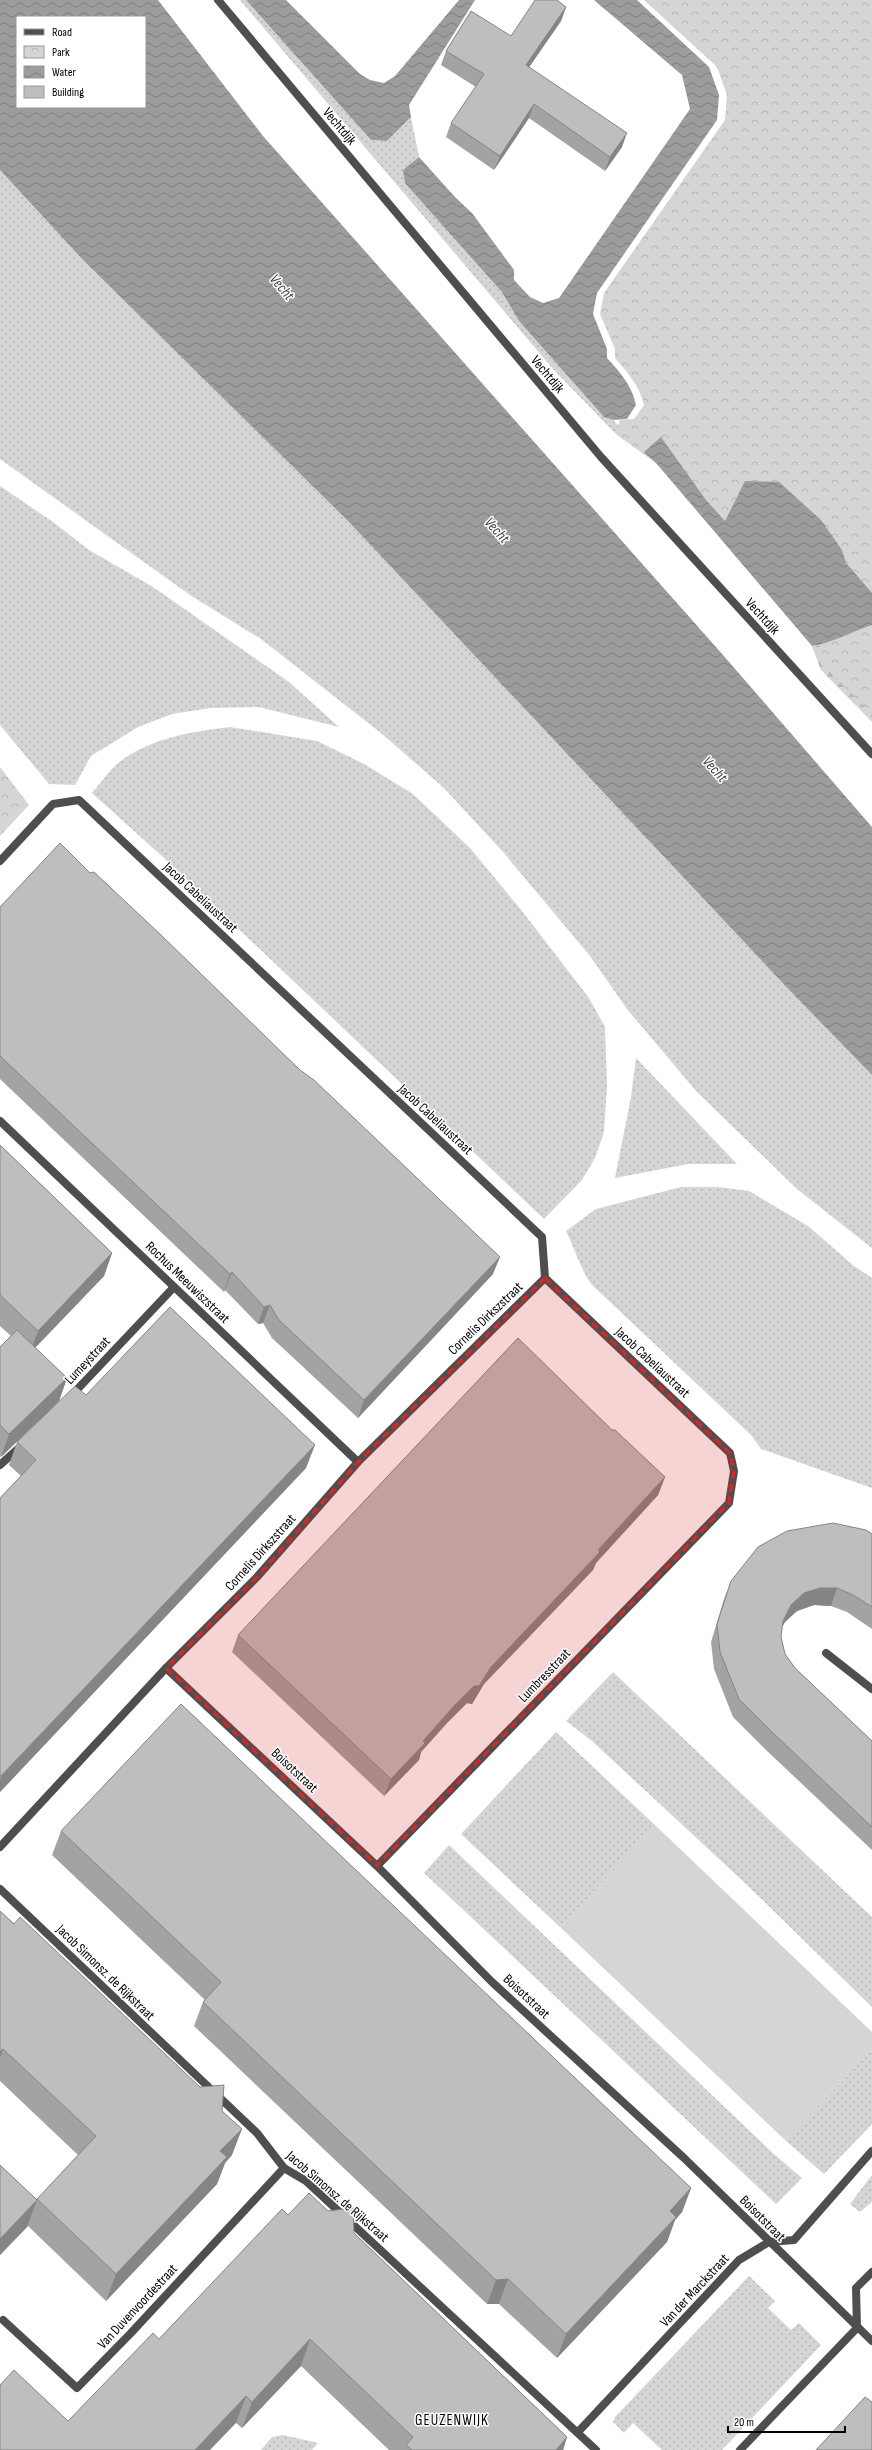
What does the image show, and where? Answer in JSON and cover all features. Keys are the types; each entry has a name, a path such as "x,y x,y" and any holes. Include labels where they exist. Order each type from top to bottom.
{"street":[{"name":"Vechtdijk","path":"218,0 601,457 872,754"},
{"name":"Jacob Cabeliaustraat","path":"0,861 53,804 78,800 542,1237 545,1278 730,1453 734,1471 729,1502"},
{"name":"Rochus Meeuwiszstraat","path":"0,1121 358,1462"},
{"name":"Cornelis Dirkszstraat","path":"0,1847 166,1668 256,1577 358,1462 545,1278"},
{"name":"Lumeystraat","path":"66,1401 174,1287"},
{"path":"0,1465 28,1440"},
{"name":"Lumbresstraat","path":"378,1866 729,1502"},
{"path":"826,1653 872,1689"},
{"name":"Boisotstraat","path":"166,1668 378,1866 492,1982 684,2158 872,2341"},
{"name":"Jacob Simonsz. de Rijkstraat","path":"0,1888 256,2133 284,2168 306,2181 596,2450"},
{"name":"Van der Marckstraat","path":"578,2432 739,2260 769,2242 794,2240 872,2152"},
{"name":"Van Duvenvoordestraat","path":"3,2320 76,2388 130,2334 284,2168"},
{"path":"740,2450 857,2328 856,2288 872,2272"}],"highlighted area":[{"path":"545,1278 730,1453 734,1471 729,1503 377,1866 166,1668 257,1577 358,1462"}],"green space":[{"path":"240,0 246,0 371,140 387,141 411,117 419,157 403,170 502,292 519,321 604,417 613,420 656,463 616,434 553,369"},
{"path":"644,0 872,0 872,714 828,670 820,646 656,463 616,434 620,420 634,419 644,405 636,385 629,374 615,358 615,349 600,314 604,293 725,120 727,95 717,67"},
{"path":"0,170 83,260 348,521 794,995 872,1075 872,1248 797,1189 697,1092 627,1009 590,956 503,852 444,788 381,733 261,639 190,595 0,459"},
{"path":"0,486 53,522 89,550 153,587 289,682 339,727 259,707 211,708 172,714 138,727 91,756 75,785 49,784 0,725"},
{"path":"872,625 872,722 821,670 812,646 827,644"},
{"path":"230,727 317,741 364,764 413,794 470,848 522,911 589,998 605,1027 607,1086 604,1132 595,1158 582,1180 544,1219 164,858 92,793 117,764 129,755 143,748 156,742 185,734"},
{"path":"0,767 29,805 0,836"},
{"path":"636,1058 737,1164 688,1164 615,1178 631,1097"},
{"path":"681,1187 718,1187 749,1191 808,1226 854,1266 872,1278 872,1488 761,1449 752,1436 591,1284 584,1272 566,1231 596,1209"},
{"path":"613,1672 872,1917 872,2007 745,1883 592,1741 566,1721"},
{"path":"556,1732 656,1826 560,1927 461,1834"},
{"path":"656,1826 872,2032 872,2050 785,2140 560,1927"},
{"path":"449,1845 775,2155 802,2178 776,2204 424,1873"},
{"path":"872,2050 872,2124 824,2174 785,2140"},
{"path":"872,2175 872,2202 860,2212 850,2204"},
{"path":"749,2276 775,2301 768,2308 791,2330 799,2323 821,2345 722,2450 662,2450 633,2423 624,2433 613,2422 615,2417"},
{"path":"283,2435 318,2443 312,2450 261,2450 272,2437"}],"water":[{"name":"Vecht","path":"0,0 158,0 263,136 723,655 872,827 872,1075 794,995 348,521 83,260 0,170"},
{"path":"246,0 286,0 360,74 370,80 384,83 395,76 459,0 475,0 409,105 411,117 387,141 371,140"},
{"path":"594,0 637,0 709,67 719,95 717,120 597,293 593,314 607,349 607,358 625,380 632,392 636,405 627,419 613,420 604,417 519,321 502,292 405,183 403,170 419,157 455,197 472,213 514,270 514,280 530,297 543,303 559,298 690,109 682,75"},
{"path":"661,437 706,500 725,521 745,481 779,482 821,520 842,550 846,563 872,593 872,625 812,646 656,463 644,452"}],"building":[{"path":"535,0 557,0 566,7 526,65 627,133 610,157 534,104 500,156 451,123 484,74 446,51 471,11 511,36"},
{"path":"60,843 90,873 94,872 300,1070 314,1080 500,1257 364,1400 279,1320 270,1305 264,1307 232,1272 230,1274 0,1056 0,907"},
{"path":"0,1145 112,1253 38,1331 0,1295"},
{"path":"170,1307 315,1445 1,1776 0,1498 36,1460 17,1442 75,1386 86,1395"},
{"path":"17,1330 67,1378 9,1434 0,1425 0,1347"},
{"path":"518,1338 612,1430 615,1430 665,1477 599,1549 599,1553 491,1667 479,1686 474,1686 454,1706 423,1741 425,1743 391,1779 238,1635"},
{"path":"833,1523 866,1530 872,1534 872,1607 853,1595 837,1588 820,1588 804,1593 791,1605 783,1621 781,1637 785,1654 795,1668 872,1741 872,1827 739,1699 720,1652 717,1624 731,1581 758,1547 787,1531"},
{"path":"181,1704 691,2188 670,2211 676,2217 566,2334 508,2279 496,2280 203,2002 221,1982 61,1831"},
{"path":"0,1911 14,1924 20,1917 200,2087 224,2085 222,2111 242,2129 220,2151 227,2157 116,2274 37,2199 96,2136 3,2049 0,2052"},
{"path":"0,2165 37,2200 0,2239"},
{"path":"309,2193 328,2211 353,2208 354,2233 567,2437 556,2450 412,2450 406,2445 413,2437 310,2339 252,2402 246,2396 195,2450 0,2450 0,2385 14,2370 68,2421 153,2333 159,2339 282,2209 288,2215"},
{"path":"865,2397 872,2402 872,2450 816,2450"}],"district":[{"name":"GEUZENWIJK","path":"452,2420"}]}
